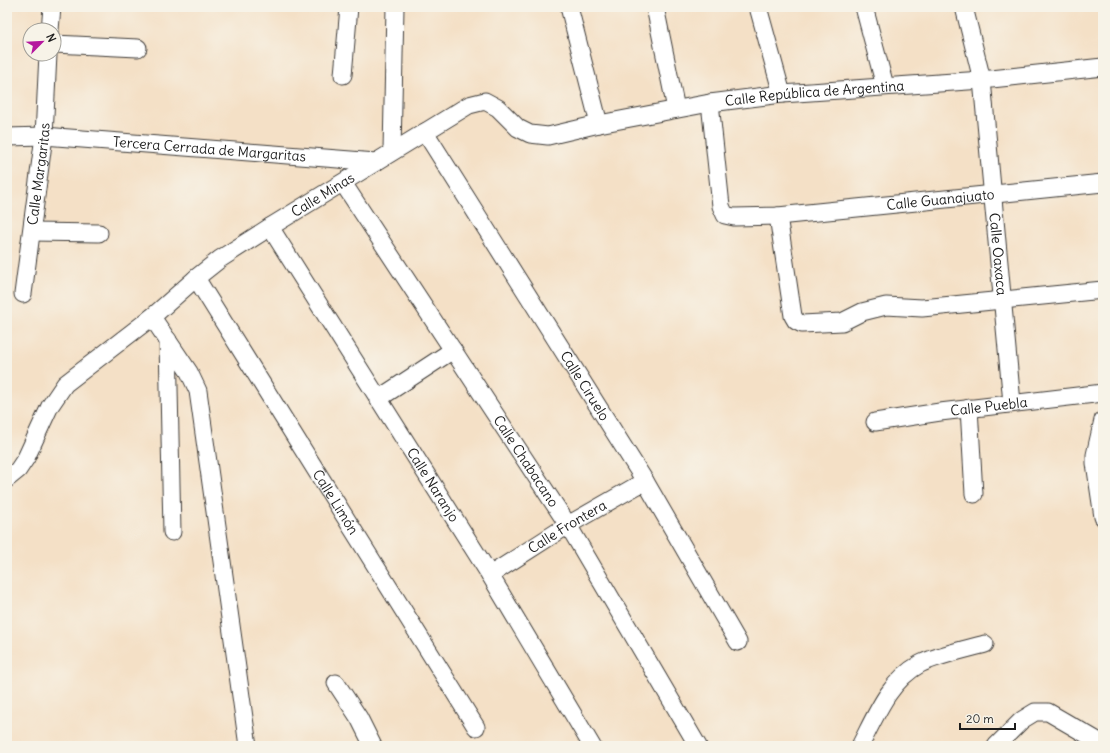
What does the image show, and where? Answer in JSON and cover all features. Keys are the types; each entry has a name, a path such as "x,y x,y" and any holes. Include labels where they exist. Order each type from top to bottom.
{"street":[{"path":"51,22 52,7"},
{"path":"343,76 349,7"},
{"path":"392,151 395,7"},
{"path":"569,7 599,124"},
{"path":"655,7 676,108"},
{"path":"758,7 782,94"},
{"path":"864,7 885,86"},
{"name":"Calle Oaxaca","path":"964,7 982,80 1012,403"},
{"path":"62,44 138,48"},
{"name":"Calle Margaritas","path":"24,294 44,136 48,62"},
{"name":"Calle República de Argentina","path":"530,134 548,136 676,108 782,94 982,80 1103,68"},
{"name":"Calle Minas","path":"7,478 18,470 26,458 50,406 65,384 152,317 220,259 392,151 469,105 485,101 498,108 518,128 530,134"},
{"name":"Calle Guanajuato","path":"710,103 721,206 725,215 734,217 778,216 1103,183"},
{"name":"Calle Ciruelo","path":"425,132 645,481 738,642"},
{"name":"Tercera Cerrada de Margaritas","path":"7,137 44,136 376,162"},
{"name":"Calle Chabacano","path":"343,183 568,525 698,746"},
{"path":"778,216 793,316 796,321 802,324 835,323 848,320 874,307 886,306 922,308 1103,290"},
{"name":"Calle Naranjo","path":"270,227 490,575 592,746"},
{"path":"32,232 99,233"},
{"name":"Calle Limón","path":"196,278 476,728"},
{"path":"152,317 189,372 198,391 248,746"},
{"path":"168,340 172,532"},
{"path":"378,399 453,350"},
{"name":"Calle Puebla","path":"875,422 969,408 1103,394"},
{"path":"969,408 974,494"},
{"path":"1103,420 1095,455 1095,463 1103,517"},
{"name":"Calle Frontera","path":"490,575 568,525 645,481"},
{"path":"860,746 886,696 901,678 921,663 985,644"},
{"path":"336,683 359,718 373,746"},
{"path":"996,746 1022,720 1035,712 1048,712 1103,744"}]}
